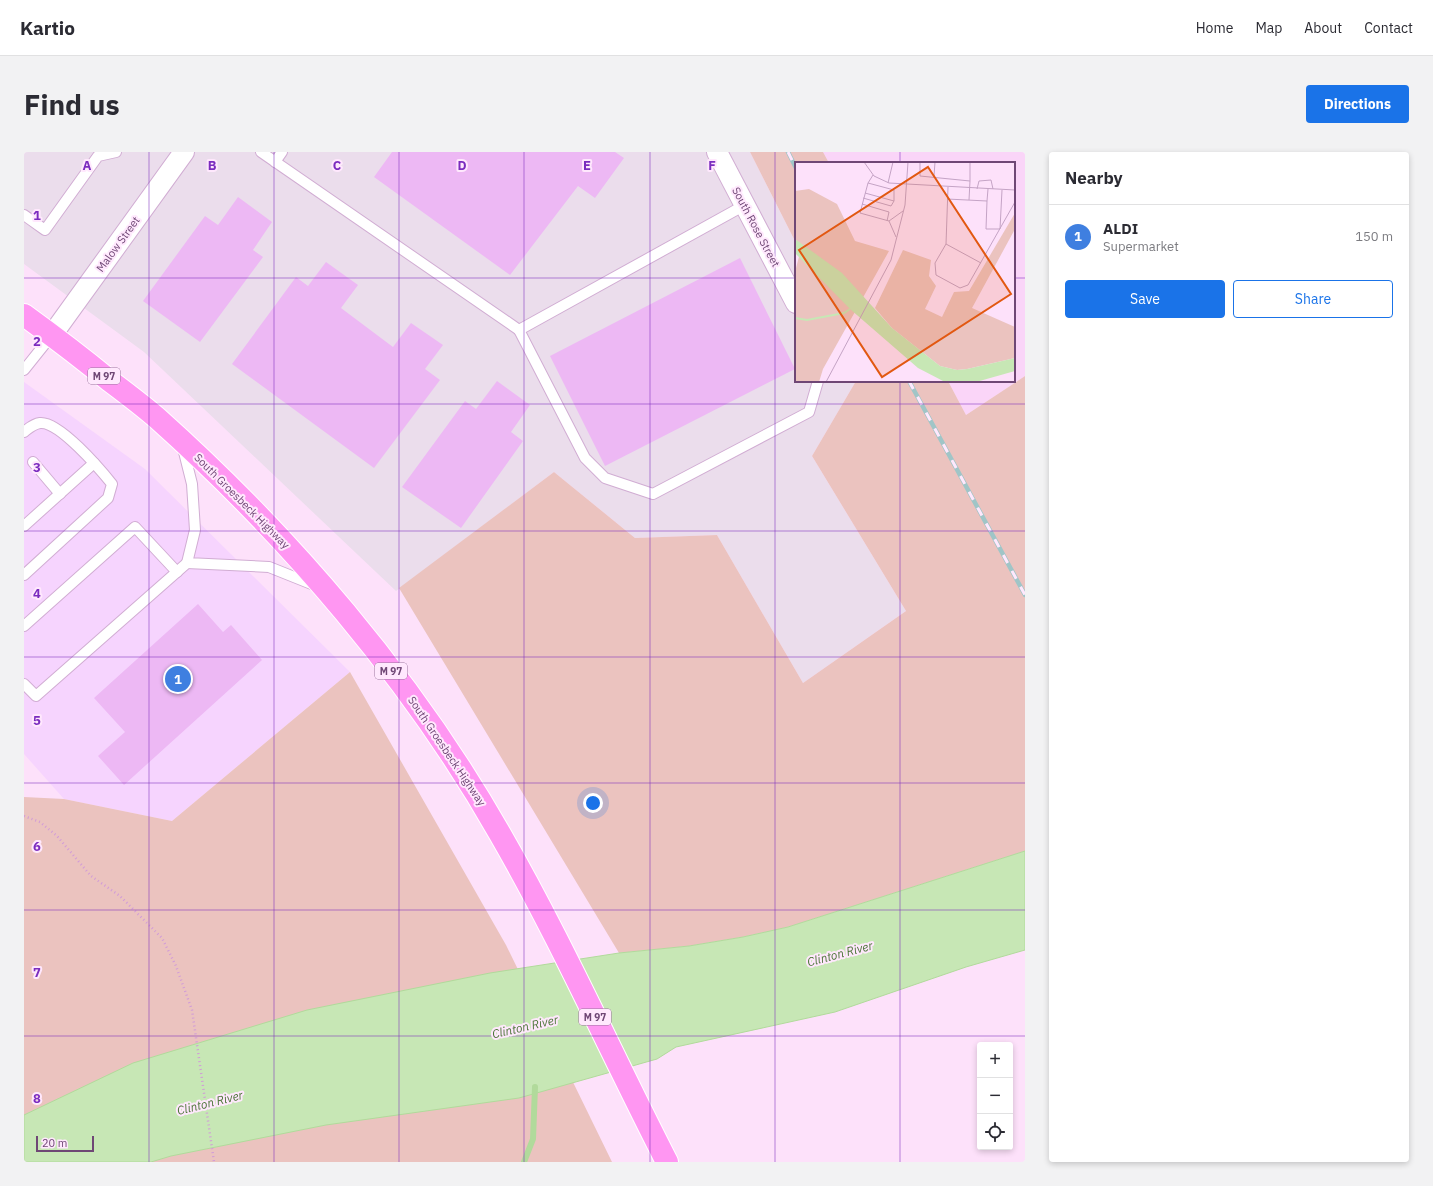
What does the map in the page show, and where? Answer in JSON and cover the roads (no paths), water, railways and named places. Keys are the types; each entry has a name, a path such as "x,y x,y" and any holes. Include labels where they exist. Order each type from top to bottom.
{"main road":[{"name":"South Groesbeck Highway","path":"24,315 52,335 154,416 241,498 345,613 408,692 450,752 500,834 556,936 634,1098 667,1162"}],"street":[{"name":"Malow Street","path":"52,335 184,152"},
{"name":"South Rose Street","path":"717,152 795,301"}],"lane":[{"path":"24,215 45,230 96,154 116,152"},
{"path":"261,152 518,330 585,458 605,478 653,494 809,412 818,382"},
{"path":"275,162 282,152"},
{"path":"518,330 745,205"},
{"path":"24,370 52,335"},
{"path":"24,432 32,425 41,423 54,427 64,434 94,463 112,484 108,498 24,575"},
{"path":"24,684 36,696 187,563 195,530 192,484 180,440"},
{"path":"33,462 60,494"},
{"path":"24,526 94,463"},
{"path":"24,626 135,527 177,572"},
{"path":"187,563 269,567 323,588"}],"water":[{"name":"Clinton River","path":"1025,851 1025,950 966,967 835,1012 676,1047 657,1059 519,1098 326,1125 171,1156 151,1162 24,1162 24,1115 133,1063 307,1010 490,973 619,953 689,946 743,937 788,927"}],"waterway":[{"path":"524,1162 533,1139 535,1087"}],"railway":[{"path":"788,152 795,166"},
{"path":"910,382 1025,595"}],"place":[{"name":"ALDI","path":"178,679"}]}
